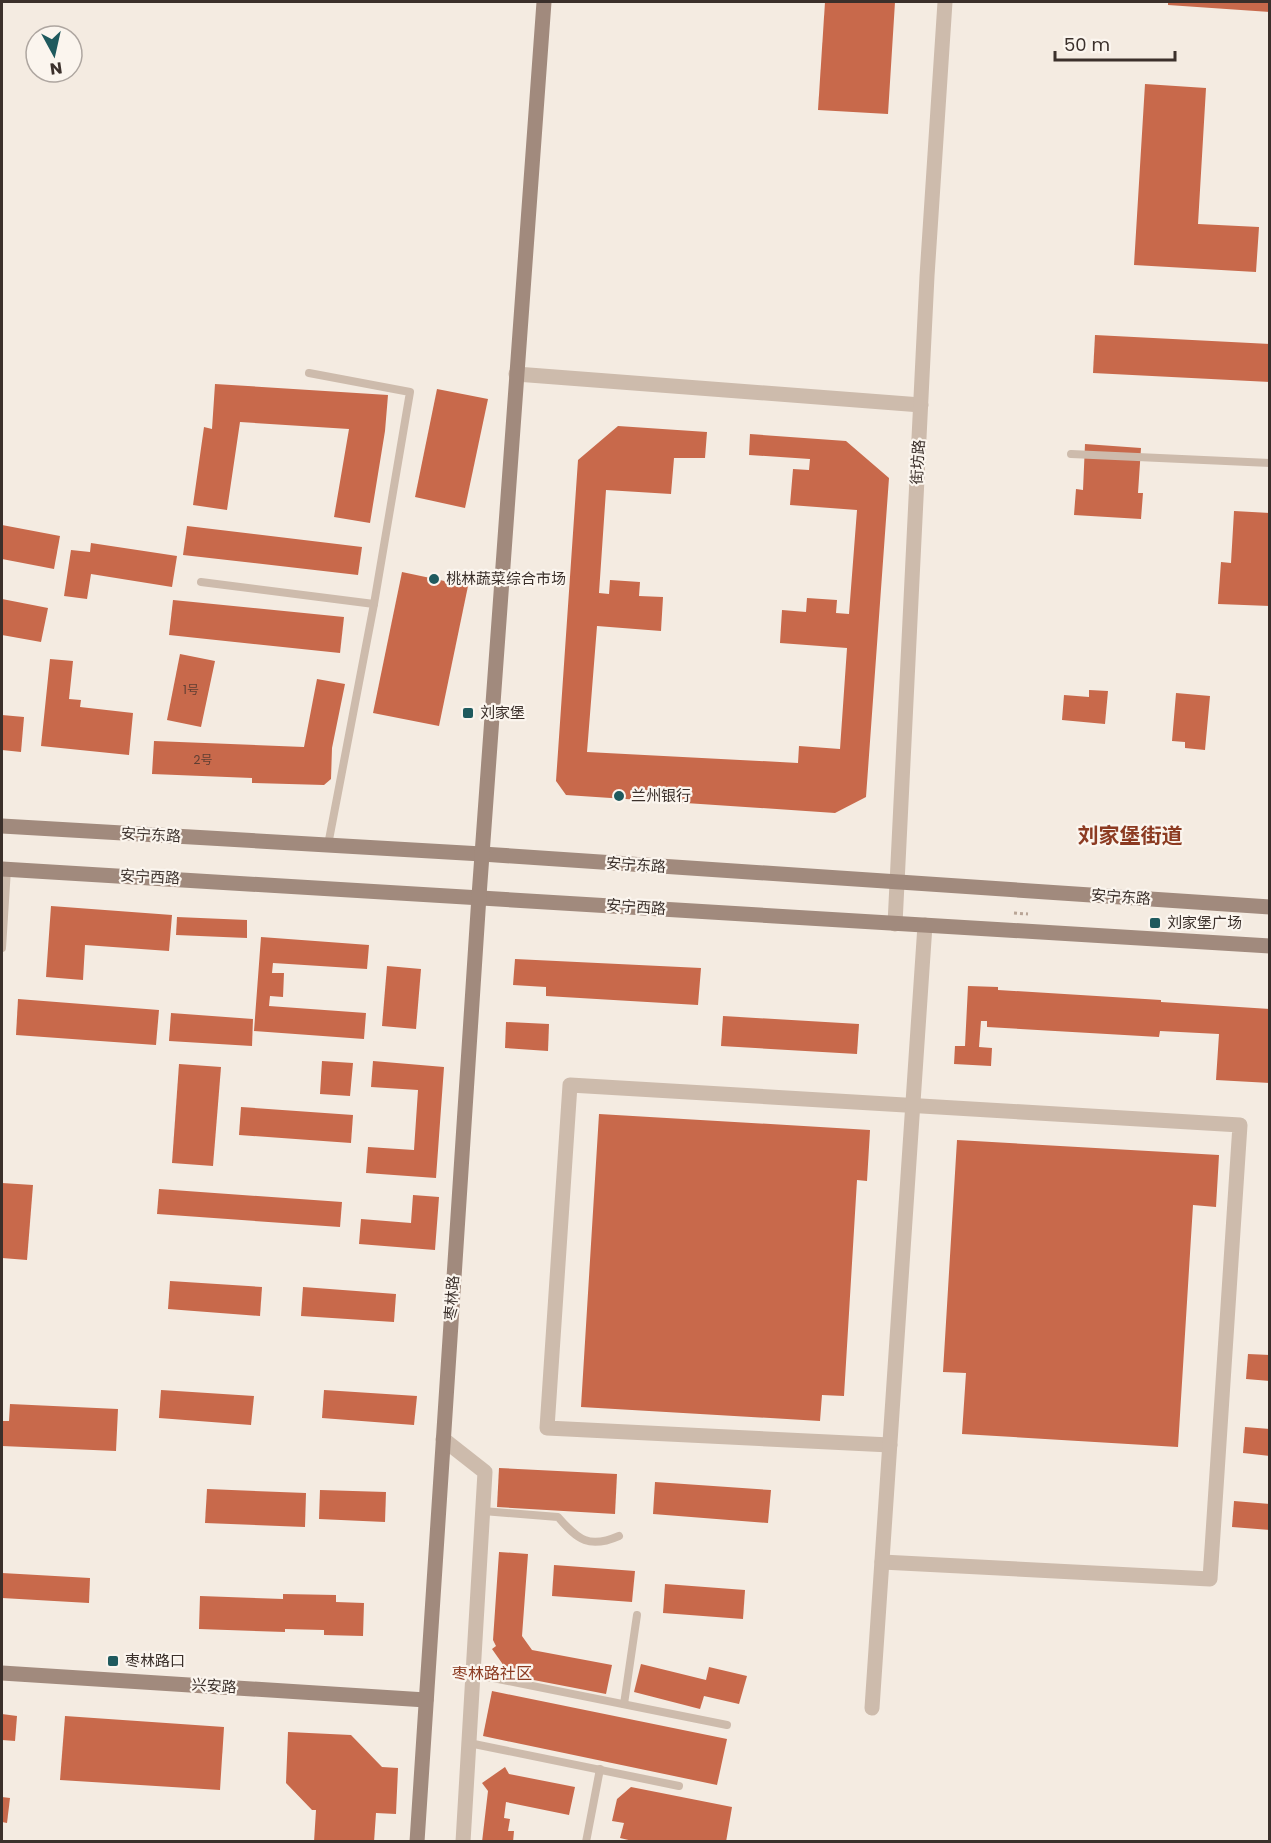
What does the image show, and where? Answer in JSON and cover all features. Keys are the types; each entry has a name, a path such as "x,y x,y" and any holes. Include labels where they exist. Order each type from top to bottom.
{"main road":[{"name":"枣林路","path":"417,1842 479,896 544,2"},
{"name":"安宁东路","path":"2,826 482,854 1269,907"},
{"name":"安宁西路","path":"4,869 479,896 1269,946"},
{"name":"兴安路","path":"2,1673 426,1700"}],"street":[{"name":"街坊路","path":"895,924 921,405 945,2"},
{"path":"516,374 921,405"},
{"path":"872,1708 925,925"},
{"path":"882,1562 1210,1578 1240,1125 570,1085 547,1428 890,1445"},
{"path":"443,1439 486,1472 464,1842"}],"lane":[{"path":"309,373 410,392 374,604 328,845"},
{"path":"1071,454 1269,464"},
{"path":"201,582 374,604"},
{"path":"2,948 4,869"},
{"path":"483,1511 558,1517 570,1531 590,1543 603,1543 619,1536"},
{"path":"624,1704 637,1615"},
{"path":"473,1674 727,1725"},
{"path":"469,1743 679,1786"},
{"path":"586,1842 600,1769"}],"path":[{"path":"1013,931 1014,913 1035,915"}],"building":[{"path":"825,2 895,2 888,114 818,110"},
{"path":"1168,2 1270,2 1270,12 1168,5"},
{"path":"1145,84 1206,88 1198,224 1259,227 1256,272 1134,265"},
{"path":"1095,335 1270,344 1270,382 1093,373"},
{"path":"215,384 388,395 385,431 370,523 334,517 349,429 240,422 227,510 193,505 204,427 212,429"},
{"path":"437,389 488,399 465,508 415,497"},
{"path":"618,426 707,432 705,458 674,458 671,494 606,490 599,593 609,594 610,580 640,582 639,596 663,597 661,631 597,626 587,752 798,763 799,746 840,749 847,648 780,643 782,610 806,612 807,598 837,600 836,613 849,614 857,510 790,505 793,469 809,470 810,459 749,455 750,434 846,441 889,478 866,797 835,813 566,795 556,781 578,460"},
{"path":"1085,444 1141,448 1138,493 1143,493 1141,519 1074,515 1076,489 1083,490"},
{"path":"1234,511 1270,513 1270,606 1218,604 1221,562 1231,563"},
{"path":"2,525 60,536 54,569 2,559"},
{"path":"187,526 362,547 358,575 183,555"},
{"path":"91,543 177,556 172,587 91,574 87,599 64,596 71,550 90,552"},
{"path":"402,572 468,586 439,726 373,713"},
{"path":"2,599 48,608 41,642 2,635"},
{"path":"173,600 344,617 340,653 169,635"},
{"path":"180,654 215,661 201,727 167,720"},
{"path":"50,659 73,661 69,699 81,700 80,707 133,713 129,755 41,746"},
{"path":"317,679 345,684 332,748 331,779 324,785 252,783 252,778 152,774 154,741 304,747"},
{"path":"1089,690 1108,691 1105,724 1062,720 1064,695 1089,697"},
{"path":"1176,693 1210,696 1205,750 1185,748 1185,742 1172,741"},
{"path":"2,715 24,717 21,752 2,750"},
{"path":"51,906 172,915 169,951 85,945 83,980 46,977"},
{"path":"177,917 247,920 247,938 176,935"},
{"path":"261,937 369,945 367,969 273,963 272,973 284,973 283,997 270,996 269,1006 366,1013 364,1039 254,1031"},
{"path":"515,959 701,968 698,1005 546,996 546,987 513,985"},
{"path":"387,966 421,969 416,1029 382,1026"},
{"path":"968,986 1270,1009 1270,1083 1216,1080 1219,1034 1160,1031 1159,1037 987,1027 987,1021 981,1021 979,1047 992,1048 991,1066 954,1064 955,1046 965,1046"},
{"path":"18,999 159,1010 156,1045 16,1035"},
{"path":"171,1013 253,1019 252,1046 169,1041"},
{"path":"723,1016 859,1024 857,1054 721,1046"},
{"path":"506,1022 549,1024 548,1051 505,1048"},
{"path":"322,1061 353,1063 350,1096 320,1094"},
{"path":"373,1061 444,1067 436,1178 366,1173 368,1147 414,1150 418,1090 371,1087"},
{"path":"179,1064 221,1067 213,1166 172,1163"},
{"path":"241,1107 353,1115 351,1143 239,1135"},
{"path":"599,1114 870,1130 867,1181 857,1180 844,1396 822,1395 820,1421 581,1407"},
{"path":"957,1140 1219,1155 1216,1207 1193,1205 1178,1447 962,1434 966,1373 943,1372"},
{"path":"2,1183 33,1185 27,1260 2,1258"},
{"path":"159,1189 342,1202 340,1227 157,1214"},
{"path":"413,1195 439,1197 435,1250 359,1244 361,1219 411,1223"},
{"path":"170,1281 262,1287 260,1316 168,1309"},
{"path":"303,1287 396,1294 394,1322 301,1316"},
{"path":"1248,1354 1270,1355 1270,1381 1246,1379"},
{"path":"161,1390 254,1396 251,1425 159,1418"},
{"path":"324,1390 417,1396 414,1425 322,1418"},
{"path":"10,1404 118,1409 116,1451 2,1446 2,1421 9,1421"},
{"path":"1245,1427 1270,1429 1270,1456 1243,1453"},
{"path":"499,1468 617,1474 615,1514 497,1507"},
{"path":"655,1482 771,1490 768,1523 653,1514"},
{"path":"207,1489 306,1493 305,1527 205,1523"},
{"path":"320,1490 386,1492 385,1522 319,1519"},
{"path":"1234,1501 1270,1504 1270,1530 1232,1527"},
{"path":"499,1552 528,1554 522,1636 532,1650 612,1665 606,1694 518,1677 515,1673 511,1676 492,1649 496,1646 493,1640"},
{"path":"554,1565 635,1571 632,1602 552,1596"},
{"path":"2,1573 90,1578 89,1603 2,1598"},
{"path":"665,1584 745,1590 743,1619 663,1613"},
{"path":"283,1594 336,1595 336,1602 364,1603 363,1636 324,1635 324,1630 285,1629 285,1632 199,1629 200,1596 283,1599"},
{"path":"641,1664 706,1680 709,1667 747,1676 739,1704 704,1696 700,1709 634,1692"},
{"path":"492,1691 727,1739 717,1785 483,1736"},
{"path":"2,1714 17,1716 15,1741 2,1740"},
{"path":"65,1716 224,1727 220,1790 60,1780"},
{"path":"288,1732 351,1735 382,1767 398,1768 396,1814 376,1813 374,1842 314,1842 316,1810 312,1810 286,1783"},
{"path":"505,1767 509,1774 575,1787 569,1815 506,1802 504,1818 510,1819 508,1831 514,1831 513,1842 482,1842 488,1791 482,1783"},
{"path":"631,1787 732,1807 726,1842 637,1842 620,1838 624,1823 612,1821 617,1799"},
{"path":"2,1797 10,1798 7,1823 2,1822"}],"place":[{"name":"桃林蔬菜综合市场","path":"434,579"},
{"name":"刘家堡","path":"468,713"},
{"name":"兰州银行","path":"619,796"},
{"name":"刘家堡广场","path":"1155,923"},
{"name":"枣林路口","path":"113,1661"}],"district":[{"name":"刘家堡街道","path":"1130,836"},
{"name":"枣林路社区","path":"492,1673"}]}
